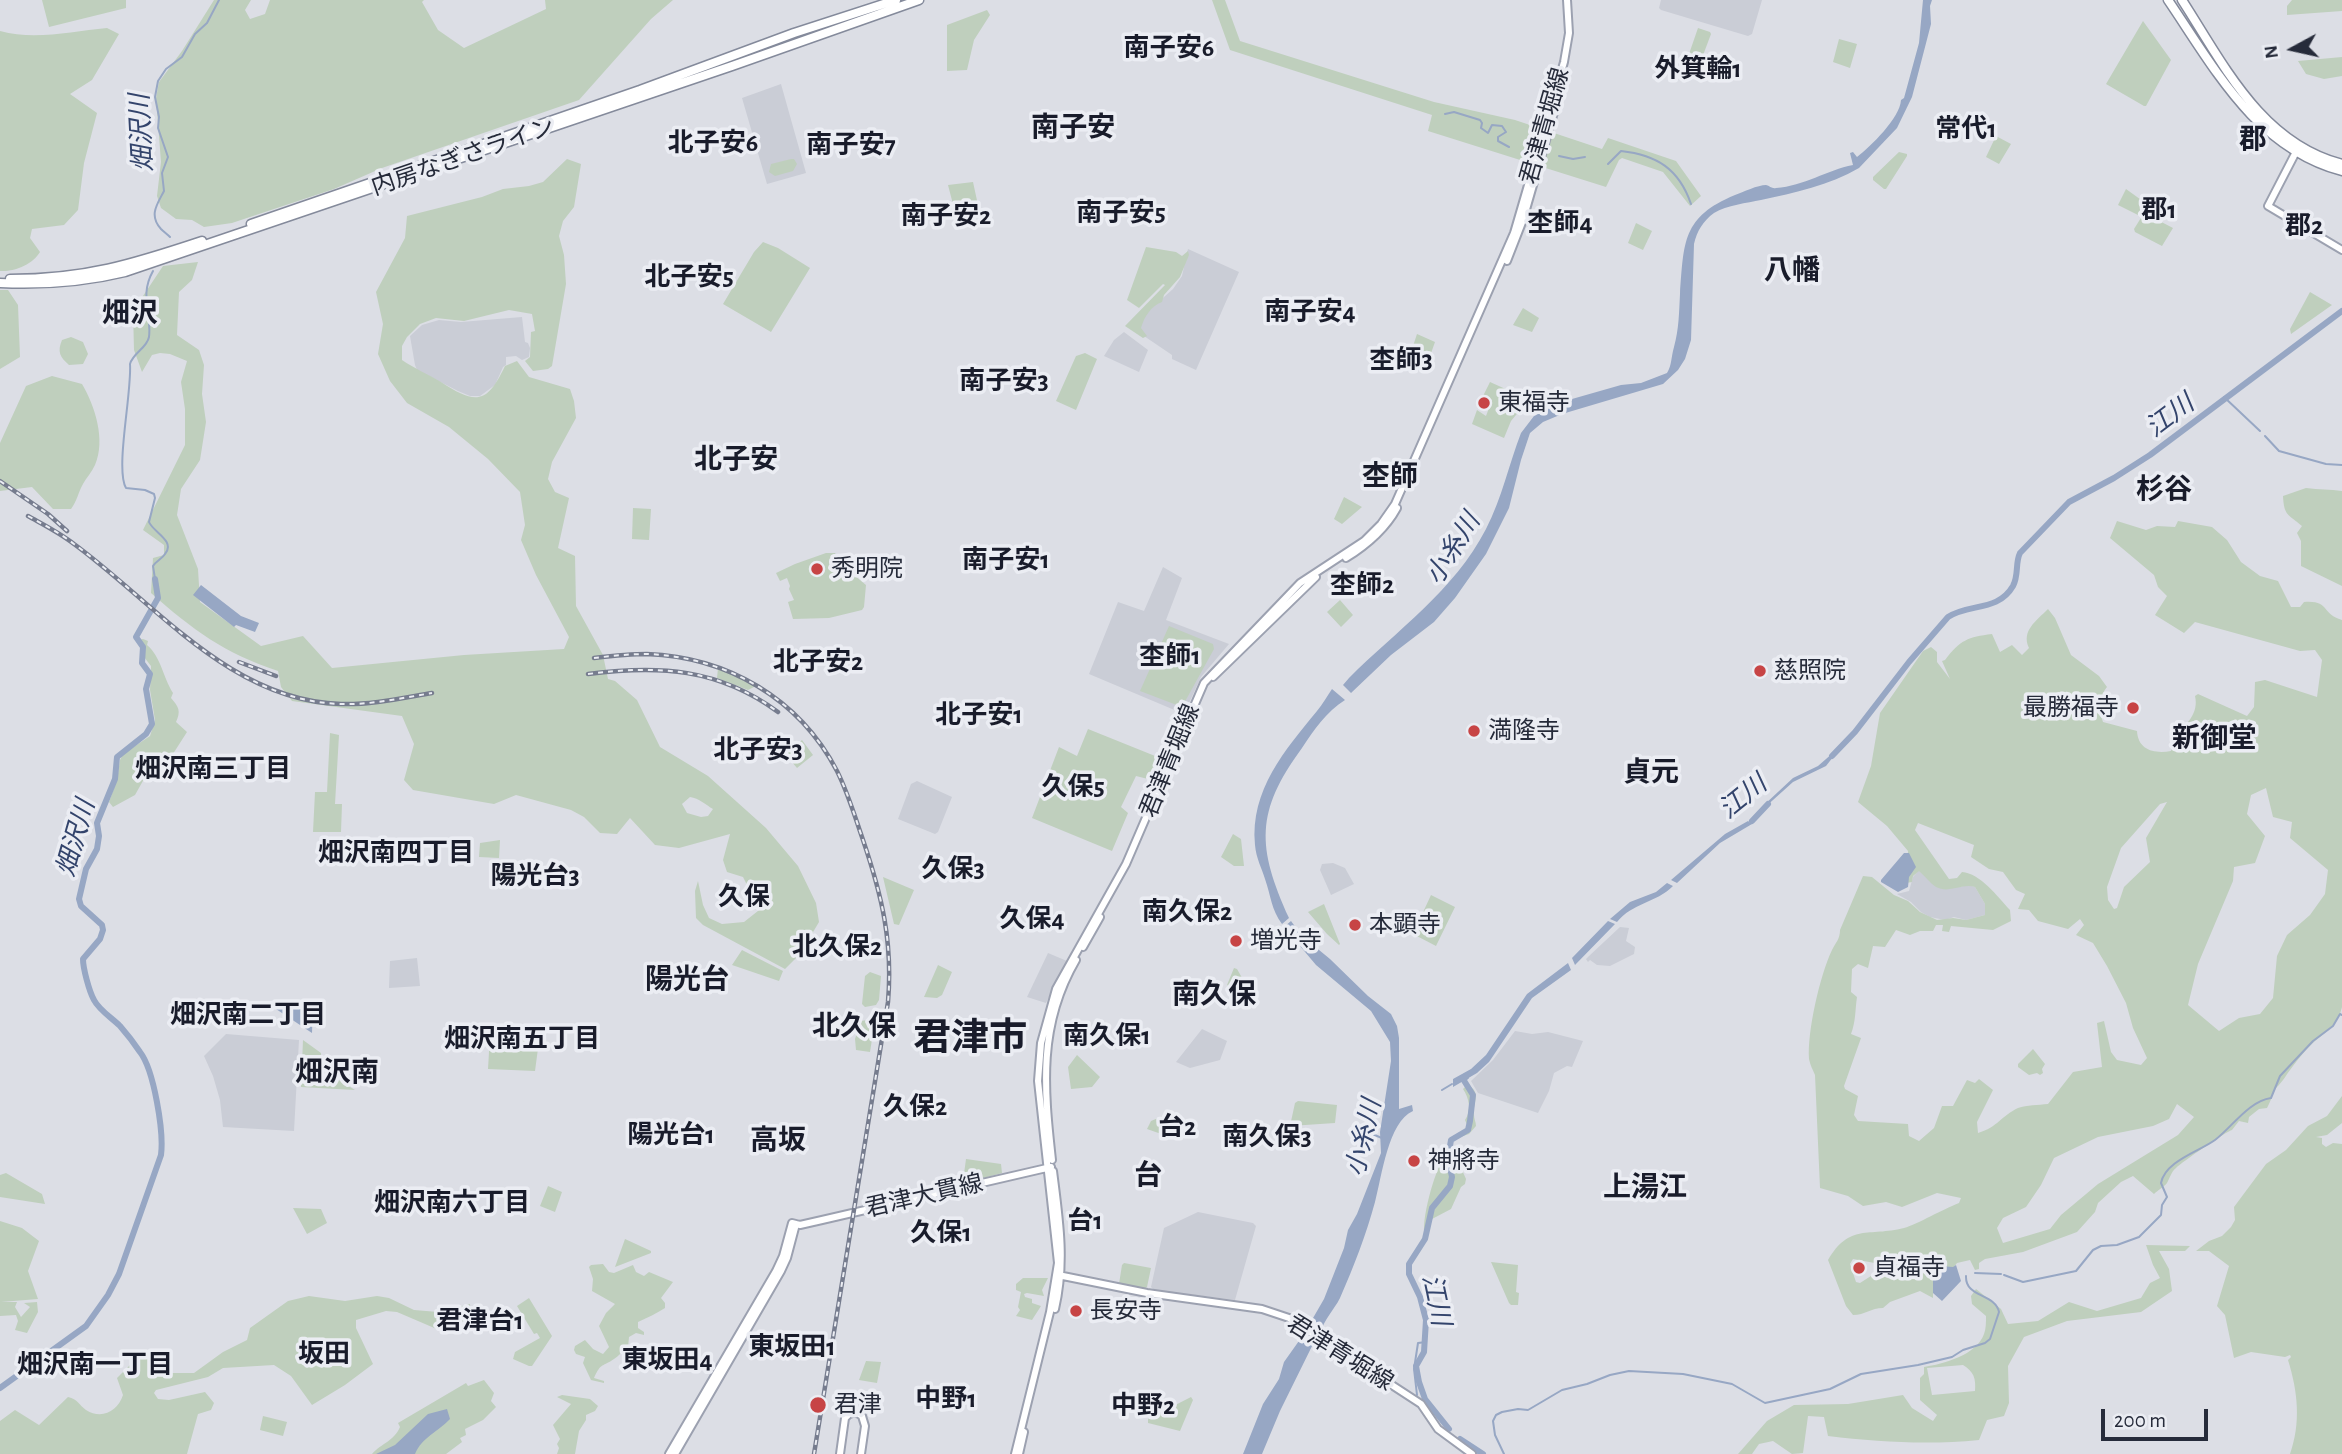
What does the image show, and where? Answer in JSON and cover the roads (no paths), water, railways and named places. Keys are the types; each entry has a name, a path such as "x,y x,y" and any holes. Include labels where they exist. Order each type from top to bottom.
{"highway":[{"name":"内房なぎさライン","path":"0,278 51,278 89,274 131,264 896,0"},
{"name":"内房なぎさライン","path":"0,284 54,284 125,272 746,62 919,0"},
{"path":"2168,0 2241,104 2271,135 2342,171"},
{"path":"2182,0 2259,114 2297,149 2342,164"}],"main road":[{"name":"君津青堀線","path":"1472,1454 1440,1432 1422,1404 1295,1322 1262,1309 1147,1293 1059,1275 1045,1060 1053,1014 1065,982 1133,858 1205,689 1220,670 1313,579 1370,542 1383,529 1399,504 1518,235 1567,65 1573,33 1569,0"},
{"path":"2297,149 2268,206 2342,250"},
{"name":"君津大貫線","path":"794,1223 822,1220 1051,1167"},
{"path":"669,1454 776,1272 794,1223"},
{"path":"675,1454 781,1270 788,1255 794,1223"},
{"path":"1017,1454 1059,1275"},
{"path":"841,1454 845,1418 848,1414 856,1413 862,1416 865,1422 861,1454"}],"water":[{"path":"1923,0 1932,0 1931,24 1912,97 1897,128 1859,168 1848,174 1799,191 1725,208 1707,219 1694,244 1691,340 1678,370 1663,384 1562,414 1543,422 1530,433 1509,508 1486,554 1455,598 1434,622 1391,655 1351,693 1343,685 1349,678 1424,609 1473,551 1497,505 1521,433 1534,416 1565,401 1621,385 1641,383 1667,373 1678,327 1685,246 1695,222 1718,203 1755,187 1786,187 1853,165 1850,153 1853,152 1857,157 1884,131 1904,98 1919,43"},
{"path":"201,585 241,616 259,623 255,632 236,625 234,627 193,595"},
{"path":"1332,689 1345,700 1326,716 1307,741 1287,771 1269,811 1267,850 1278,893 1289,918 1282,924 1273,908 1256,850 1255,825 1258,806 1282,756"},
{"path":"1837,752 1826,766 1793,782 1763,809 1793,778 1818,766"},
{"path":"1748,821 1752,824 1720,843 1677,883 1671,880 1725,834"},
{"path":"1904,853 1909,853 1916,867 1909,877 1908,887 1898,892 1881,880"},
{"path":"1667,883 1673,886 1666,892 1630,911 1617,922 1610,919 1630,902 1656,892"},
{"path":"1291,921 1302,936 1391,1014 1399,1038 1399,1109 1412,1105 1413,1111 1397,1126 1359,1250 1340,1298 1320,1334 1308,1328 1309,1325 1324,1299 1344,1248 1348,1230 1381,1153 1380,1132 1391,1061 1390,1042 1371,1011 1316,965 1284,927"},
{"path":"1608,921 1615,924 1575,965 1572,958"},
{"path":"1568,963 1571,970 1532,998 1489,1062 1477,1073 1453,1087 1453,1079 1471,1069 1486,1055 1527,994"},
{"path":"273,1002 313,1005 312,1033 273,1007"},
{"path":"1956,1265 1961,1281 1942,1301 1933,1293 1933,1276 1940,1266"},
{"path":"1306,1331 1316,1338 1262,1454 1243,1454 1263,1404 1279,1379 1284,1362"},
{"path":"447,1409 450,1419 426,1439 415,1454 376,1454 395,1445 428,1414"}],"waterway":[{"name":"畑沢川","path":"170,237 155,219 157,205 164,191 162,173 168,157 158,128 155,97 158,81 166,69 182,57 195,34 207,23 219,0"},
{"path":"1445,114 1454,112 1480,120 1481,128 1488,133 1492,125 1502,126 1506,132 1498,137 1498,141 1509,147"},
{"path":"1608,164 1621,151 1656,160 1673,173 1691,204"},
{"path":"1559,156 1573,159 1585,157"},
{"name":"畑沢川","path":"153,271 146,296 149,337 130,364 122,465 126,488 154,494 149,522 168,545 165,554 153,566 155,579"},
{"name":"江川","path":"1832,756 1855,732 1948,617 1991,604 2007,594 2015,582 2020,553 2069,502 2150,455 2342,311"},
{"path":"2224,397 2260,431"},
{"path":"2265,436 2279,451 2326,464 2342,465"},
{"name":"畑沢川","path":"0,1388 86,1326 108,1295 119,1274 161,1155 161,1132 150,1072 123,1029 96,1004 88,985 83,959 100,939 103,930 102,925 81,906 79,899 86,869 97,849 97,823 115,779 117,757 146,734 152,724 146,689 150,674 142,663 143,647 136,637 158,598 155,579"},
{"name":"江川","path":"1752,821 1768,804"},
{"path":"2004,1275 2023,1282 2076,1271 2093,1250 2139,1237 2161,1215 2162,1205 2167,1197 2161,1183 2169,1169 2184,1157 2215,1140 2255,1104 2271,1098 2280,1076 2313,1041 2333,1026 2340,1014 2342,1015"},
{"name":"江川","path":"1449,1429 1425,1399 1419,1382 1416,1366 1424,1352 1426,1320 1420,1297 1409,1274 1409,1264 1425,1239 1432,1208 1450,1186 1452,1177 1448,1158 1451,1140 1468,1130 1473,1095 1463,1079 1466,1077"},
{"path":"1442,1090 1452,1084"},
{"name":"小糸川","path":"1367,1132 1382,1138"},
{"path":"1975,1273 2001,1274"},
{"path":"1504,1454 1495,1435 1493,1421 1496,1415 1518,1409 1528,1410 1562,1390 1610,1375 1629,1371 1683,1374 1732,1384 1765,1403 1830,1389 1861,1374 1952,1357 1990,1339 1999,1312 1992,1301 1970,1288 1966,1276"},
{"name":"江川","path":"1417,1395 1414,1369 1418,1343 1426,1342"},
{"name":"江川","path":"1460,1439 1483,1454"}],"railway":[{"path":"0,481 48,514 67,531"},
{"path":"28,516 74,544 197,645 230,668 264,686 301,699 341,704 432,693"},
{"path":"594,658 647,654 705,663 758,686 781,703 803,722 837,771 876,880 889,959 888,1002 814,1454"},
{"path":"239,662 276,676"},
{"path":"588,674 639,670 687,673 733,686 778,712"}],"place":[{"name":"東福寺","path":"1484,403"},
{"name":"秀明院","path":"817,569"},
{"name":"慈照院","path":"1760,671"},
{"name":"最勝福寺","path":"2133,708"},
{"name":"満隆寺","path":"1474,731"},
{"name":"本顕寺","path":"1355,925"},
{"name":"増光寺","path":"1236,941"},
{"name":"神將寺","path":"1414,1161"},
{"name":"貞福寺","path":"1859,1268"},
{"name":"長安寺","path":"1076,1311"},
{"name":"君津","path":"818,1405"}],"district":[{"name":"南子安6","path":"1169,48"},
{"name":"外箕輪1","path":"1698,69"},
{"name":"南子安","path":"1073,128"},
{"name":"常代1","path":"1966,129"},
{"name":"郡","path":"2253,140"},
{"name":"北子安6","path":"713,143"},
{"name":"南子安7","path":"851,145"},
{"name":"郡1","path":"2159,210"},
{"name":"南子安5","path":"1121,213"},
{"name":"南子安2","path":"946,216"},
{"name":"杢師4","path":"1560,223"},
{"name":"郡2","path":"2304,226"},
{"name":"八幡","path":"1792,271"},
{"name":"北子安5","path":"689,277"},
{"name":"南子安4","path":"1310,312"},
{"name":"畑沢","path":"130,314"},
{"name":"杢師3","path":"1401,360"},
{"name":"南子安3","path":"1004,381"},
{"name":"北子安","path":"736,460"},
{"name":"杢師","path":"1390,477"},
{"name":"杉谷","path":"2164,490"},
{"name":"南子安1","path":"1006,560"},
{"name":"杢師2","path":"1362,585"},
{"name":"杢師1","path":"1170,656"},
{"name":"北子安2","path":"818,662"},
{"name":"北子安1","path":"979,715"},
{"name":"新御堂","path":"2214,739"},
{"name":"北子安3","path":"758,750"},
{"name":"畑沢南三丁目","path":"213,769"},
{"name":"貞元","path":"1651,773"},
{"name":"久保5","path":"1073,787"},
{"name":"畑沢南四丁目","path":"396,853"},
{"name":"久保3","path":"953,869"},
{"name":"陽光台3","path":"535,876"},
{"name":"久保","path":"744,897"},
{"name":"南久保2","path":"1187,912"},
{"name":"久保4","path":"1032,919"},
{"name":"北久保2","path":"837,947"},
{"name":"陽光台","path":"687,980"},
{"name":"南久保","path":"1214,995"},
{"name":"畑沢南二丁目","path":"248,1015"},
{"name":"北久保","path":"854,1027"},
{"name":"南久保1","path":"1107,1036"},
{"name":"畑沢南五丁目","path":"522,1039"},
{"name":"君津市","path":"970,1039"},
{"name":"畑沢南","path":"337,1073"},
{"name":"久保2","path":"915,1107"},
{"name":"台2","path":"1177,1127"},
{"name":"陽光台1","path":"671,1135"},
{"name":"南久保3","path":"1267,1137"},
{"name":"高坂","path":"778,1141"},
{"name":"台","path":"1148,1176"},
{"name":"上湯江","path":"1645,1188"},
{"name":"畑沢南六丁目","path":"452,1203"},
{"name":"台1","path":"1085,1221"},
{"name":"久保1","path":"941,1233"},
{"name":"君津台1","path":"480,1321"},
{"name":"東坂田1","path":"792,1347"},
{"name":"坂田","path":"324,1354"},
{"name":"東坂田4","path":"667,1360"},
{"name":"畑沢南一丁目","path":"95,1365"},
{"name":"中野1","path":"946,1399"},
{"name":"中野2","path":"1143,1406"}]}
